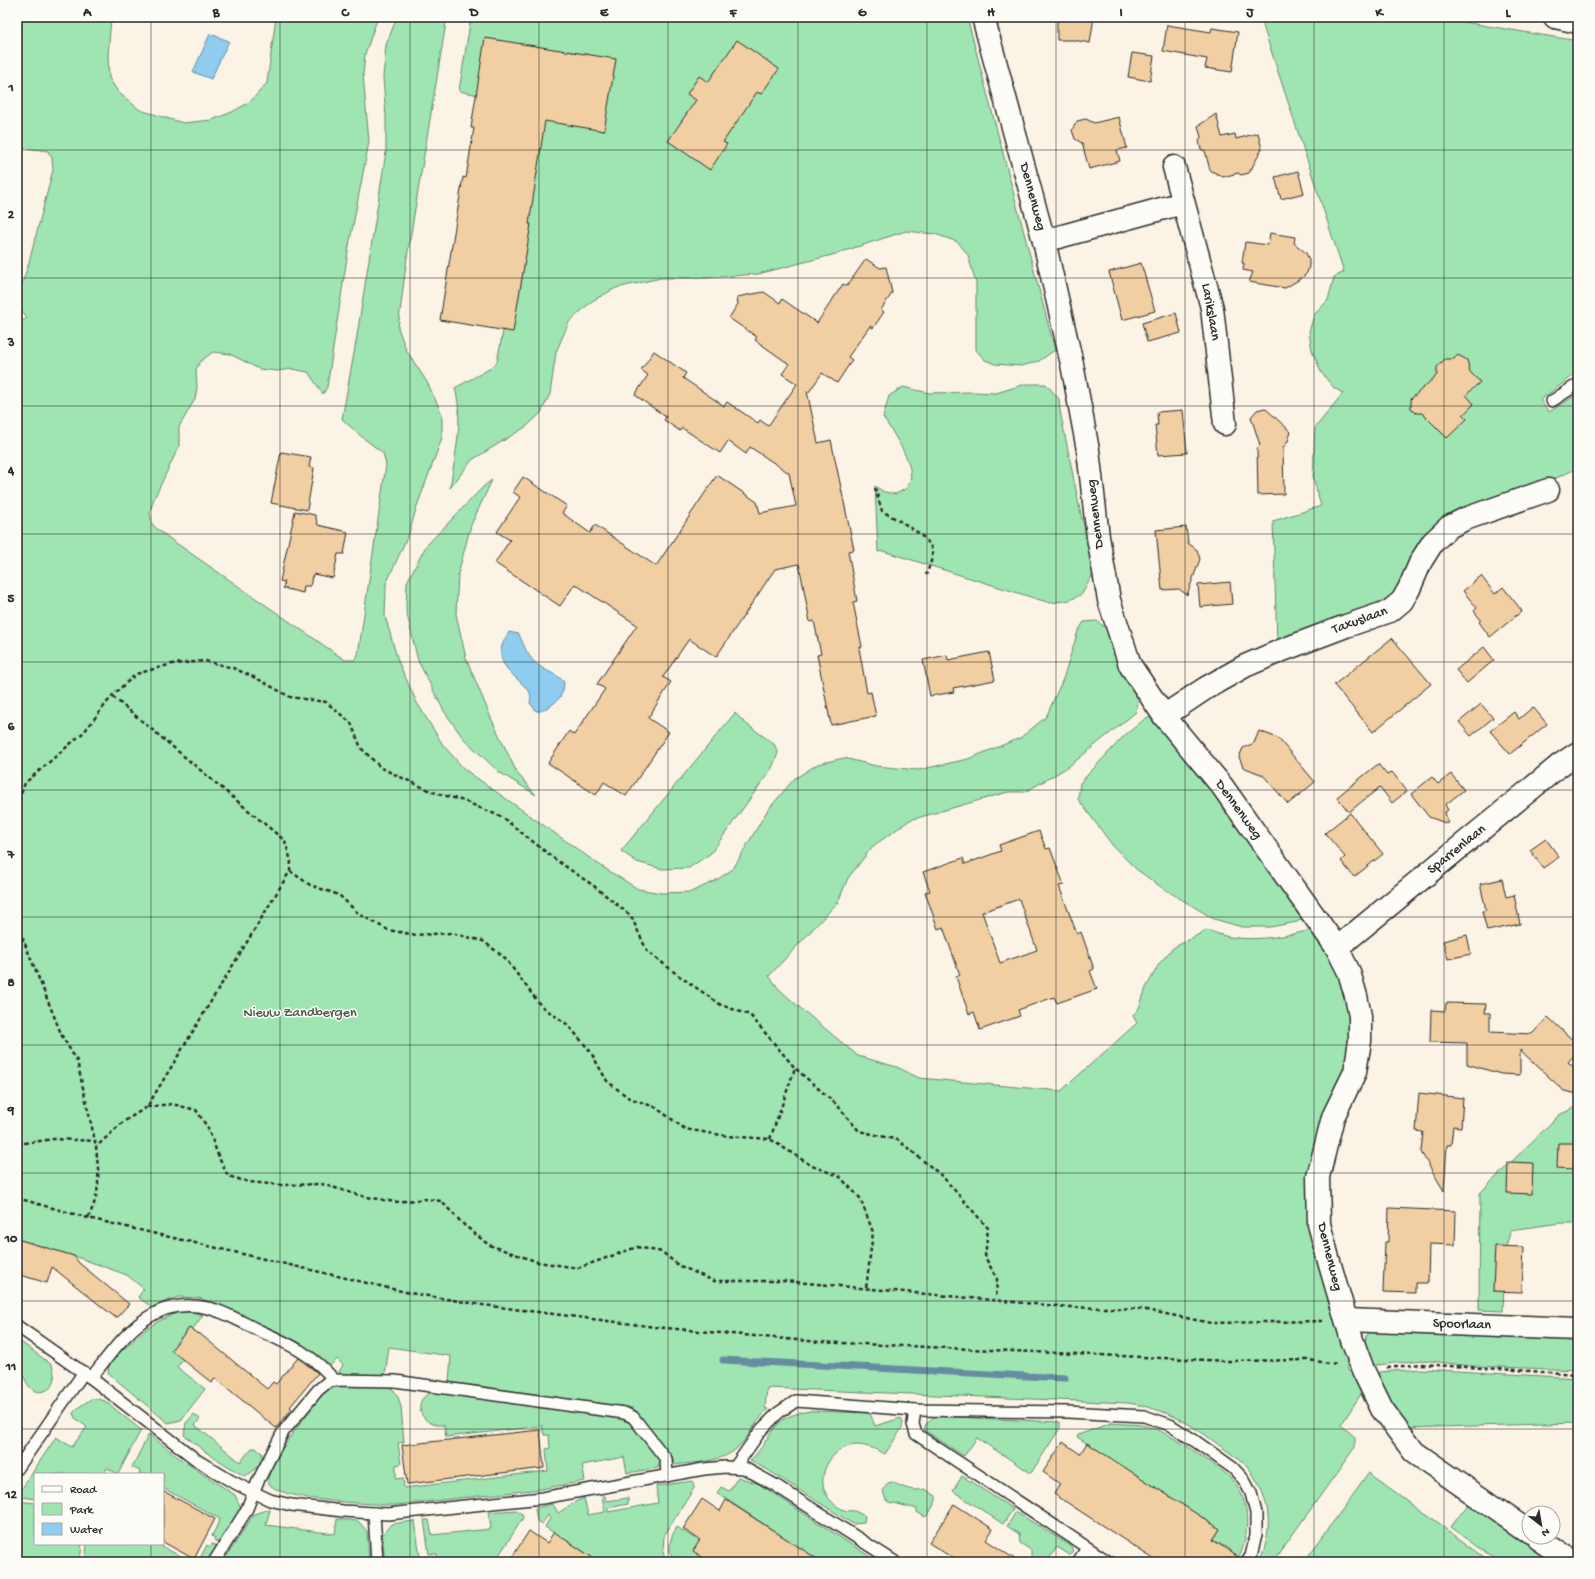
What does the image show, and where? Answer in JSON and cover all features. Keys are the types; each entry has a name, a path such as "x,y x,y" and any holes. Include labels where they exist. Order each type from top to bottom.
{"street":[{"name":"Dennenweg","path":"983,17 1044,241 1072,364 1087,442 1098,537 1109,600 1130,665 1164,716 1222,786 1337,948 1349,972 1356,996 1360,1016 1360,1041 1355,1072 1332,1117 1318,1177 1319,1224 1346,1320 1363,1370 1382,1409 1414,1452 1521,1526"},
{"path":"1554,17 1578,22"},
{"name":"Larikslaan","path":"1174,167 1212,308 1225,424"},
{"path":"1044,241 1183,203"},
{"name":"Taxuslaan","path":"1164,716 1206,688 1245,666 1280,651 1390,611 1402,601 1421,561 1433,542 1449,527 1465,519 1548,490"},
{"name":"Sparrenlaan","path":"1337,948 1560,765 1578,753"},
{"name":"Spoorlaan","path":"1346,1320 1578,1329"},
{"path":"1549,1545 1573,1562"}],"lane":[{"path":"1552,401 1578,384"},
{"path":"17,1469 87,1375 120,1340 140,1322 157,1312 175,1305 194,1305 210,1308 295,1346 326,1370 334,1380"},
{"path":"17,1326 87,1375 198,1461 230,1482 270,1500 343,1511 403,1513 535,1499 704,1469 744,1468 775,1484 894,1562"},
{"path":"214,1562 246,1511 253,1492 283,1432 318,1390 329,1381 334,1380 395,1381 624,1413 633,1418 666,1459 667,1476"},
{"path":"735,1468 761,1430 778,1413 796,1401 915,1410 1114,1414 1144,1416 1170,1426 1233,1468 1244,1480 1251,1493 1256,1513 1256,1535 1251,1556 1247,1562"},
{"path":"915,1410 913,1424 916,1434 1108,1562"},
{"path":"374,1513 377,1562"},
{"path":"1078,1562 1087,1548"}],"path":[{"path":"875,488 882,511 928,540 932,550 932,561 926,575"},
{"path":"17,828 19,799 25,783 84,732 112,696 136,674 172,664 205,661 233,668 258,679 290,697 326,702 351,723 361,748 381,768 433,792 464,801 502,817 556,860 594,886 631,916 647,951 721,1005 750,1015 795,1068 837,1105 858,1132 898,1140 942,1176 979,1216 988,1228 985,1257 997,1279 996,1299"},
{"path":"112,696 285,841 291,861 290,871 147,1107"},
{"path":"290,871 310,885 339,894 359,914 388,930 416,935 451,933 483,941 505,958 541,1006 568,1025 590,1051 607,1081 629,1098 655,1107 686,1129 727,1136 770,1139 812,1166 839,1176 860,1198 873,1232 866,1289"},
{"path":"17,924 62,1036 77,1061 95,1141 99,1188 95,1204 88,1218"},
{"path":"770,1139 795,1068"},
{"path":"96,1147 123,1122 147,1107 172,1104 196,1110 208,1128 219,1158 228,1176 249,1182 281,1185 322,1184 362,1196 395,1202 427,1199 441,1201 464,1224 489,1245 538,1262 578,1268 637,1247 662,1252 678,1265 714,1281 785,1281 996,1299 1068,1307 1141,1309 1211,1323 1346,1320"},
{"path":"17,1144 54,1139 95,1141"},
{"path":"17,1198 88,1218 410,1293 483,1305 655,1327 850,1344 1228,1361 1307,1360 1335,1363 1363,1370 1420,1364 1578,1374"}],"green space":[{"name":"Nieuw Zandbergen","path":"20,17 111,17 108,57 109,78 118,92 140,110 183,123 212,120 232,112 250,102 267,83 276,17 378,17 365,54 363,75 369,142 348,251 327,387 323,394 308,372 292,369 277,371 259,369 230,354 213,352 201,361 196,369 197,388 195,399 179,427 179,446 153,501 150,513 152,524 173,541 345,660 354,660 358,655 386,465 383,453 342,419 356,342 386,152 386,117 383,77 386,45 397,17 447,17 407,257 398,328 406,350 427,382 442,414 442,438 417,506 409,533 386,584 385,616 398,661 417,703 443,745 464,769 601,866 638,889 661,893 691,892 715,881 733,869 767,811 794,779 818,764 844,758 876,766 918,770 968,759 1020,738 1046,717 1063,679 1078,631 1084,622 1097,621 1108,630 1139,698 1136,712 1068,767 1025,792 1008,792 910,820 873,846 848,878 838,902 769,976 779,989 799,1007 858,1056 897,1067 919,1078 1061,1091 1137,1023 1133,1016 1139,1008 1146,988 1159,964 1173,948 1207,930 1227,936 1252,939 1274,937 1317,929 1326,945 1358,1019 1315,1208 1348,1358 1346,1361 1348,1371 1353,1373 1361,1394 1341,1425 1355,1437 1355,1447 1273,1562 1259,1562 1268,1530 1267,1509 1261,1488 1247,1466 1194,1427 1174,1416 1141,1405 1128,1403 767,1388 765,1408 768,1409 743,1442 733,1452 709,1461 674,1465 673,1458 633,1408 449,1382 451,1356 389,1347 385,1375 341,1374 339,1372 343,1365 337,1359 330,1366 303,1346 223,1307 199,1298 178,1297 153,1308 138,1297 144,1289 127,1275 74,1256 17,1239 17,325 27,318 17,303 17,298 28,266 53,170 52,158 48,151 17,147 17,37 19,33"},
{"path":"471,17 967,17 1055,350 1039,361 1022,366 995,364 985,360 976,350 976,283 968,255 958,242 935,234 906,231 832,255 758,274 705,278 661,278 616,288 592,301 569,322 556,352 550,394 541,413 527,426 472,460 450,488 459,425 458,400 455,388 491,368 497,362 504,326 493,98 459,91"},
{"path":"1260,17 1433,17 1578,41 1578,372 1540,400 1549,412 1578,394 1578,468 1534,488 1458,515 1389,603 1277,644 1273,521 1321,506 1313,477 1315,428 1343,393 1334,388 1321,372 1312,350 1309,332 1314,315 1328,300 1334,277 1344,272"},
{"path":"1026,384 1046,384 1059,399 1060,411 1081,515 1094,561 1093,574 1082,594 1070,600 1050,603 883,551 878,552 875,486 884,492 896,494 907,487 910,480 910,471 904,452 883,417 889,396 903,387 929,393 996,393"},
{"path":"492,480 471,525 458,574 456,614 466,658 491,718 517,773 536,795 499,772 463,738 444,711 418,661 406,610 407,582 426,546 484,486"},
{"path":"735,713 745,723 774,744 778,753 772,768 711,853 689,868 662,869 637,862 621,851"},
{"path":"1146,718 1154,718 1267,858 1306,916 1297,922 1270,927 1242,927 1214,919 1161,887 1136,869 1113,846 1078,799 1080,783 1124,736"},
{"path":"1574,1108 1578,1108 1578,1223 1560,1223 1511,1230 1505,1249 1503,1311 1479,1310 1480,1193 1559,1115"},
{"path":"178,1312 190,1312 203,1315 192,1330 189,1328 171,1350 183,1359 177,1367 205,1389 181,1420 168,1423 108,1373 109,1364 145,1330 157,1322"},
{"path":"1373,1327 1578,1335 1578,1370 1471,1366 1423,1360 1376,1365 1370,1363 1365,1344 1365,1340"},
{"path":"17,1339 52,1365 54,1381 52,1387 42,1392 38,1392 29,1386 22,1373 17,1378"},
{"path":"1421,1369 1578,1378 1578,1423 1405,1428 1375,1378 1379,1372"},
{"path":"335,1385 385,1386 393,1389 398,1397 401,1407 404,1442 398,1443 401,1464 396,1465 396,1479 403,1478 404,1488 548,1471 546,1449 550,1448 549,1435 544,1435 542,1426 446,1437 444,1425 436,1425 429,1422 421,1412 420,1406 422,1400 426,1395 434,1392 622,1418 631,1424 660,1460 658,1468 627,1473 624,1457 582,1465 585,1481 541,1489 396,1505 323,1500 287,1493 275,1488 268,1482 270,1473 282,1449 326,1390"},
{"path":"91,1399 105,1401 141,1430 119,1473 107,1468 104,1473 34,1473 34,1499 17,1496 56,1437 72,1447 87,1427 75,1418 73,1413"},
{"path":"810,1411 870,1413 875,1426 901,1418 903,1422 902,1428 885,1454 875,1449 863,1446 856,1445 846,1447 831,1458 826,1466 823,1475 823,1485 826,1494 839,1508 857,1512 865,1516 864,1523 853,1524 768,1470 750,1461 779,1423 796,1414"},
{"path":"194,1414 200,1419 195,1425 240,1462 252,1448 256,1448 262,1453 260,1464 251,1473 244,1476 207,1453 184,1435 186,1423"},
{"path":"935,1416 1060,1422 1060,1428 1031,1473 977,1438 964,1456 924,1430 926,1424"},
{"path":"1111,1423 1141,1425 1171,1436 1219,1468 1234,1482 1244,1503 1247,1526 1238,1560 1230,1553 1229,1549 1213,1540 1220,1529 1077,1437 1078,1435"},
{"path":"149,1434 179,1458 235,1495 241,1508 219,1543 214,1540 215,1538 212,1536 220,1519 164,1489 164,1473 139,1473 140,1471 132,1467"},
{"path":"1369,1473 1491,1562 1304,1562"},
{"path":"962,1476 1013,1509 1003,1524 953,1491"},
{"path":"738,1477 759,1484 878,1562 821,1562 717,1493 721,1487 729,1491"},
{"path":"693,1481 694,1488 664,1536 663,1550 665,1562 599,1562 545,1527 550,1518 548,1515 542,1524 537,1521 535,1508 553,1504 558,1513 584,1498 588,1515 605,1512 602,1496 605,1496 606,1501 628,1498 628,1504 608,1508 608,1512 658,1503 656,1486"},
{"path":"893,1482 908,1489 925,1489 936,1496 936,1501 928,1515 925,1517 917,1512 917,1509 894,1503 891,1504 886,1500 883,1491 888,1483"},
{"path":"1475,1495 1521,1528 1521,1545 1544,1545 1567,1562 1499,1562 1451,1527"},
{"path":"17,1501 34,1503 34,1545 82,1545 80,1562 17,1562"},
{"path":"270,1510 266,1525 335,1534 337,1519 358,1521 367,1531 369,1562 223,1562 254,1514"},
{"path":"516,1510 522,1514 523,1518 499,1555 497,1562 437,1562 437,1554 429,1554 424,1520 429,1520 432,1535 491,1529 489,1512"},
{"path":"1016,1512 1071,1546 1073,1552 1070,1555 1057,1547 1047,1562 1035,1562 1031,1559 1031,1550 1020,1543 1019,1534 1007,1526"},
{"path":"415,1521 420,1558 419,1562 385,1562 382,1535 391,1524"},
{"path":"677,1527 699,1541 710,1562 673,1562 670,1553 670,1544"},
{"path":"212,1544 217,1546 207,1562 198,1562 207,1545 210,1547"},
{"path":"87,1545 159,1545 191,1562 85,1562"}],"water":[{"path":"210,34 229,41 211,79 193,72"},
{"path":"509,632 519,634 531,658 539,666 557,676 564,682 564,688 560,697 554,703 541,711 536,711 530,703 531,696 529,691 504,665 501,651 503,642"}],"building":[{"path":"1057,17 1094,17 1090,43 1073,40 1057,40"},
{"path":"1167,25 1211,32 1212,28 1238,32 1232,72 1205,68 1207,59 1163,51"},
{"path":"485,38 616,59 604,131 545,121 529,224 531,224 513,332 440,320 463,177 466,178 474,128 471,128"},
{"path":"737,40 779,69 761,94 757,92 723,142 727,144 710,170 668,141 696,100 687,94 699,76 708,82"},
{"path":"1132,53 1154,56 1150,81 1128,77"},
{"path":"1216,114 1222,137 1235,134 1236,139 1258,133 1262,149 1249,173 1241,175 1238,173 1223,177 1210,170 1205,151 1201,149 1199,141 1201,137 1198,126"},
{"path":"1119,117 1127,148 1117,150 1120,161 1089,169 1082,143 1075,139 1072,130 1077,121 1086,119 1094,123"},
{"path":"1298,171 1304,193 1281,199 1275,177"},
{"path":"1270,233 1295,237 1294,243 1306,253 1309,260 1307,273 1302,278 1285,288 1249,282 1253,272 1243,270 1244,263 1242,263 1245,242 1268,245"},
{"path":"866,259 880,268 886,267 892,293 881,310 884,312 873,328 870,326 848,357 852,360 837,383 822,373 809,392 807,391 818,443 831,440 854,550 848,551 857,601 853,602 862,647 859,648 867,693 871,692 876,716 831,725 817,655 821,654 814,621 810,622 799,564 775,569 716,657 689,639 663,677 671,682 648,718 669,732 626,796 604,782 596,795 548,763 569,731 574,735 605,689 597,684 637,625 575,584 560,606 495,563 510,540 497,532 520,497 513,492 523,477 567,506 562,513 590,533 595,525 656,566 717,475 757,502 760,513 796,506 789,473 750,447 746,454 728,441 720,453 682,428 680,431 664,420 666,417 635,395 648,375 641,370 654,351 686,373 683,378 724,406 727,402 758,423 760,420 768,426 797,384 782,374 789,364 755,340 757,337 729,318 738,304 737,297 764,292 780,303 782,299 817,323 843,284 847,286"},
{"path":"1141,263 1155,311 1122,320 1109,272"},
{"path":"1176,313 1181,333 1147,342 1142,323"},
{"path":"1458,355 1467,360 1470,372 1480,382 1466,395 1474,404 1463,415 1467,419 1447,438 1422,413 1416,413 1411,408 1411,399 1437,375 1437,367 1445,359 1454,359"},
{"path":"1265,408 1291,432 1288,441 1283,448 1284,494 1258,495 1257,448 1260,445 1251,417 1257,410"},
{"path":"1183,410 1187,453 1158,455 1155,425 1158,425 1157,412"},
{"path":"281,452 311,457 309,467 314,468 307,510 271,503"},
{"path":"295,511 315,515 318,525 348,532 344,554 338,554 333,578 313,574 310,586 304,586 303,593 283,588 285,582 280,581"},
{"path":"1186,527 1188,543 1197,550 1200,559 1187,595 1179,589 1162,590 1156,530"},
{"path":"1481,576 1495,594 1503,587 1522,611 1490,637 1479,622 1481,620 1474,611 1477,608 1463,591"},
{"path":"1230,582 1232,604 1200,607 1198,585"},
{"path":"1392,638 1431,684 1373,732 1334,685"},
{"path":"1484,647 1494,660 1467,683 1456,670"},
{"path":"989,652 995,680 953,688 954,692 930,696 923,660 947,655 948,660"},
{"path":"1481,704 1493,718 1471,736 1459,722"},
{"path":"1533,707 1547,724 1510,754 1490,731 1514,712 1519,719"},
{"path":"1259,731 1278,738 1315,782 1288,804 1263,775 1243,767 1239,757 1243,748 1254,743"},
{"path":"1378,764 1387,775 1392,772 1407,791 1392,803 1380,787 1349,812 1337,797"},
{"path":"1451,774 1464,790 1445,805 1448,810 1445,812 1448,824 1429,817 1411,794 1432,777 1438,784"},
{"path":"1350,813 1383,854 1354,877 1341,861 1345,857 1325,833"},
{"path":"1039,831 1046,849 1050,848 1064,885 1059,886 1077,934 1081,932 1094,969 1090,971 1097,989 1057,1003 1054,997 1018,1010 1020,1016 980,1030 974,1012 969,1014 956,977 960,975 943,927 938,929 925,892 930,891 923,872 963,858 965,864 1001,851 999,845","holes":["1019,899 1037,950 1000,963 982,912"]},
{"path":"1546,839 1559,857 1543,868 1530,850"},
{"path":"1502,879 1506,897 1514,895 1520,924 1487,931 1482,911 1486,910 1480,884"},
{"path":"1467,935 1471,954 1448,959 1443,941"},
{"path":"1446,1003 1486,1004 1485,1013 1490,1013 1490,1032 1532,1034 1548,1017 1578,1045 1578,1051 1568,1062 1578,1071 1578,1094 1564,1091 1520,1050 1520,1075 1501,1074 1467,1064 1467,1043 1430,1042 1431,1010 1445,1011"},
{"path":"1419,1093 1463,1098 1461,1127 1453,1126 1451,1145 1447,1145 1444,1191 1421,1152 1423,1132 1416,1131"},
{"path":"1558,1143 1575,1143 1574,1169 1557,1168"},
{"path":"1508,1162 1533,1163 1532,1194 1507,1193"},
{"path":"1389,1208 1456,1211 1455,1245 1429,1244 1428,1283 1415,1283 1415,1293 1383,1292 1385,1242 1388,1242"},
{"path":"17,1239 74,1256 79,1263 129,1304 116,1318 52,1267 47,1283 17,1274"},
{"path":"1495,1246 1524,1247 1522,1292 1493,1291"},
{"path":"189,1328 198,1334 199,1333 267,1389 273,1382 276,1384 298,1358 318,1373 290,1407 292,1409 276,1428 215,1378 212,1383 171,1350"},
{"path":"540,1430 544,1468 407,1484 402,1445"},
{"path":"1063,1442 1080,1454 1087,1443 1220,1529 1213,1540 1241,1559 1240,1562 1158,1562 1054,1494 1060,1484 1043,1472"},
{"path":"164,1492 215,1519 194,1559 164,1543"},
{"path":"702,1499 720,1511 726,1500 822,1562 710,1562 693,1551 700,1540 683,1529"},
{"path":"954,1504 993,1529 986,1540 1019,1562 959,1562 929,1543"},
{"path":"529,1531 547,1543 554,1532 599,1562 509,1562"}],"waterway":[{"path":"723,1360 1065,1378"}]}
